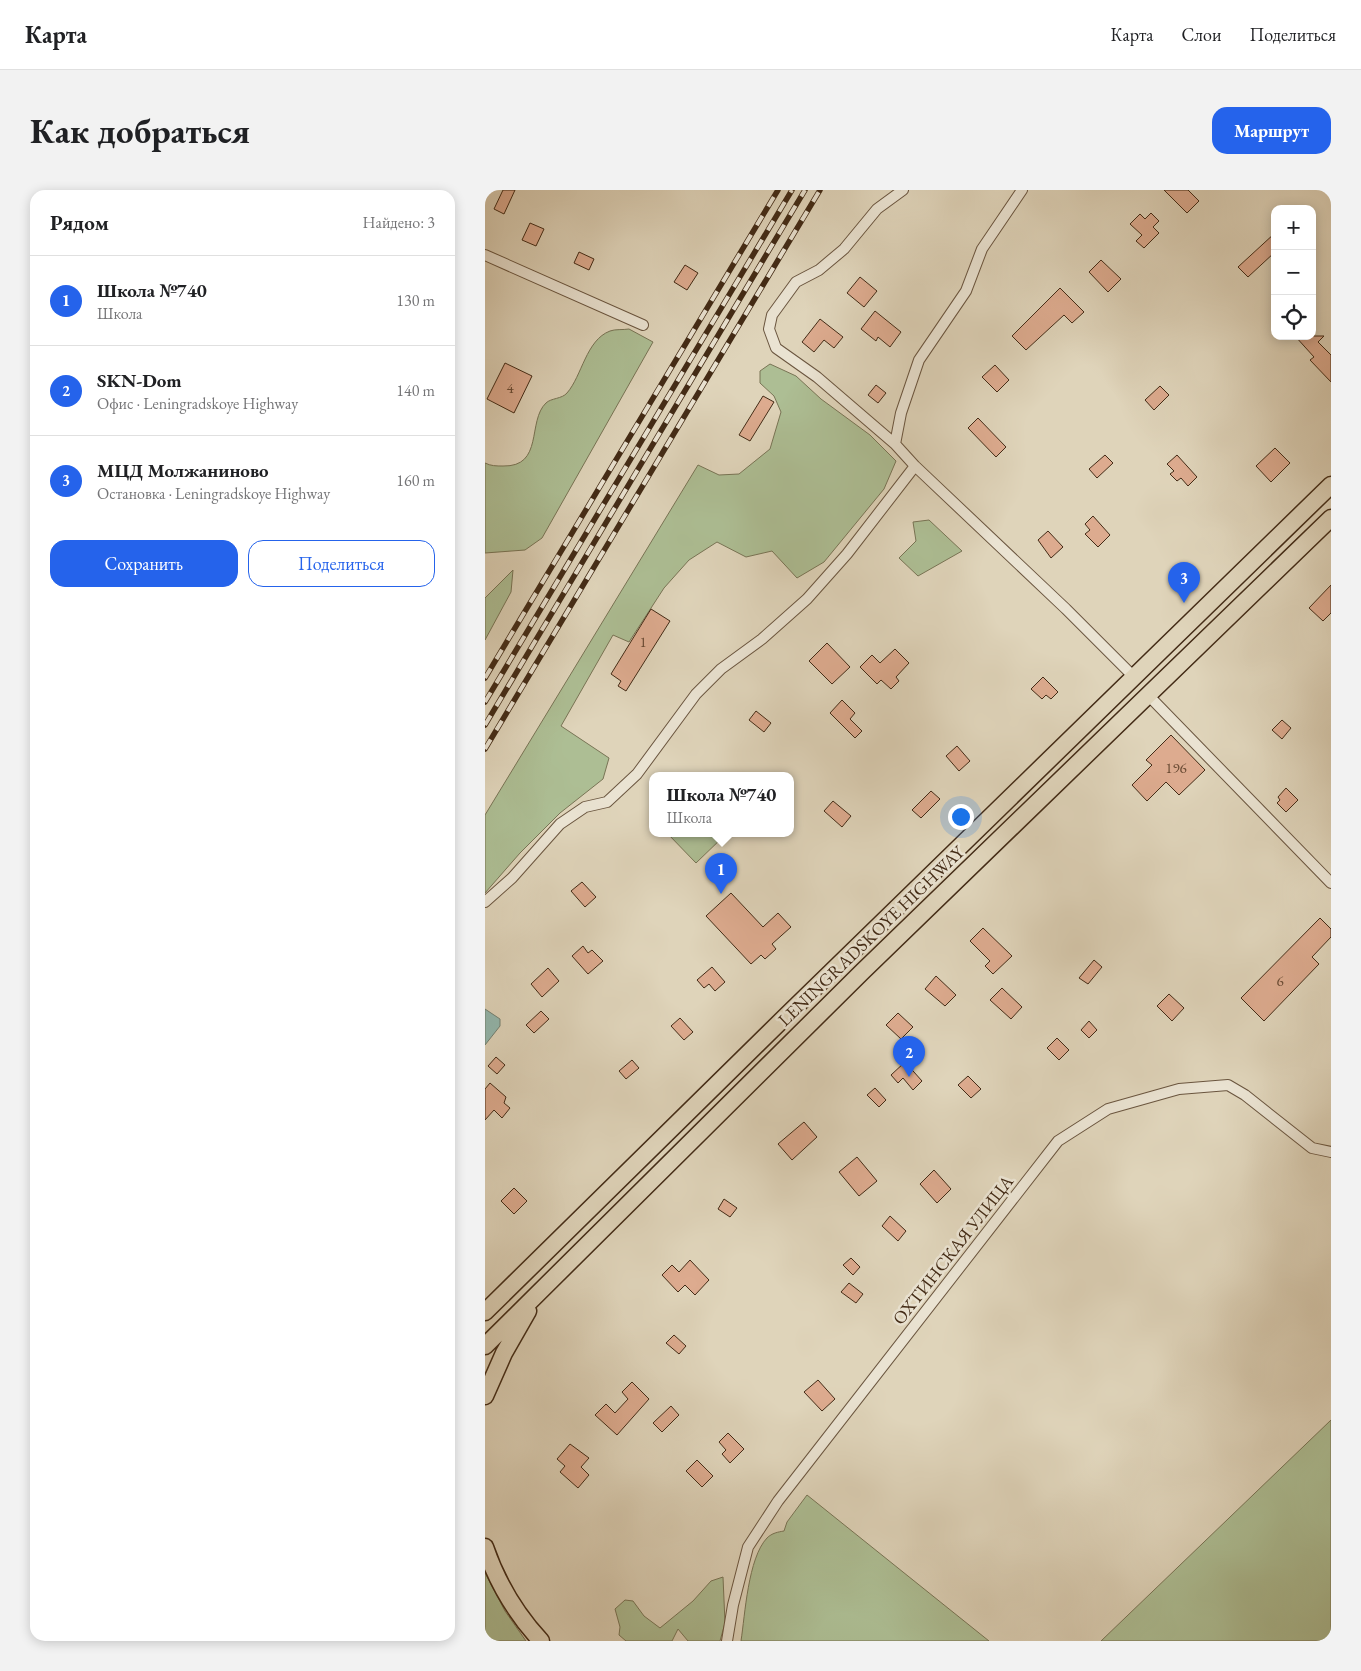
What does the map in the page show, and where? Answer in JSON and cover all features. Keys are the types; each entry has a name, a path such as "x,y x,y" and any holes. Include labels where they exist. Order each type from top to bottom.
{"highway":[{"name":"LENINGRADSKOYE HIGHWAY","path":"485,1312 1133,676 1331,485"},
{"name":"LENINGRADSKOYE HIGHWAY","path":"485,1346 1147,694 1331,518"},
{"path":"485,1396 504,1353 539,1292"},
{"path":"485,1548 504,1592 530,1629 541,1641"}],"street":[{"path":"903,190 877,209 844,249 819,270 796,282 773,315 769,329 776,348 817,377 895,444 915,466 1066,608 1133,676"},
{"path":"895,444 901,413 919,360 966,291 982,249 1021,190"},
{"path":"485,255 643,325"},
{"path":"485,902 512,878 560,824 585,807 607,802 637,774 696,694 721,669 762,639 807,599 847,554 915,466"},
{"path":"1147,694 1331,883"},
{"name":"ОХТИНСКАЯ УЛИЦА","path":"727,1641 733,1605 748,1547 778,1501 1058,1141 1108,1109 1179,1089 1228,1085 1245,1095 1312,1148 1331,1152"}],"green space":[{"path":"629,329 653,342 542,538 525,550 485,553 485,463 503,466 516,464 524,459 530,451 533,442 540,411 546,403 567,393 595,342 612,330"},
{"path":"770,364 796,376 821,399 870,435 896,461 884,489 824,562 797,578 772,551 746,557 717,542 689,560 664,588 629,642 613,635 561,726 609,758 603,779 560,813 520,853 485,893 485,815 698,465 719,475 739,474 770,449 781,412 774,396 760,383 760,371"},
{"path":"929,520 962,551 918,576 899,558 916,541 913,522"},
{"path":"513,570 511,592 485,640 485,598"},
{"path":"671,837 723,837 696,863"},
{"path":"1331,1420 1331,1641 1101,1641"},
{"path":"807,1495 989,1641 741,1641 748,1587 755,1559 769,1536 784,1531 787,1522"},
{"path":"485,1573 505,1611 526,1641 485,1641"},
{"path":"723,1577 725,1623 720,1641 688,1641 678,1629 672,1641 626,1641 619,1635 620,1627 615,1609 625,1600 633,1601 644,1616 660,1628 693,1601 711,1581"}],"water":[{"path":"485,1009 500,1019 500,1026 485,1045"}],"building":[{"path":"503,190 515,190 504,214 494,209"},
{"path":"1164,190 1188,190 1199,201 1187,213"},
{"path":"1151,213 1159,221 1153,227 1159,233 1144,248 1136,241 1142,235 1130,224 1140,214 1145,219"},
{"path":"530,223 544,229 536,246 522,240"},
{"path":"1271,237 1271,256 1248,277 1238,267"},
{"path":"579,252 594,259 589,270 574,263"},
{"path":"1101,260 1121,279 1108,292 1089,272"},
{"path":"685,265 698,273 687,290 674,282"},
{"path":"860,277 877,291 864,307 847,293"},
{"path":"1060,288 1084,312 1072,323 1064,315 1026,350 1012,336"},
{"path":"875,311 901,332 890,347 878,337 876,341 861,329"},
{"path":"820,319 843,337 834,348 824,340 814,352 802,342"},
{"path":"1316,336 1324,336 1318,342 1331,355 1331,382 1310,360 1314,357 1299,340 1316,340"},
{"path":"505,363 532,376 514,413 487,399"},
{"path":"995,365 1009,380 997,392 982,377"},
{"path":"876,385 886,393 878,403 868,395"},
{"path":"1160,386 1169,395 1154,410 1145,400"},
{"path":"763,396 774,402 750,441 739,435"},
{"path":"978,418 1006,447 996,457 968,428"},
{"path":"1275,448 1290,463 1271,482 1256,466"},
{"path":"1105,455 1113,463 1097,478 1089,469"},
{"path":"1177,455 1197,477 1188,486 1181,478 1177,481 1170,474 1174,471 1167,464"},
{"path":"1093,516 1110,535 1098,547 1085,534 1090,530 1085,524"},
{"path":"1048,531 1063,547 1051,558 1038,540"},
{"path":"1331,585 1331,613 1323,621 1309,608"},
{"path":"651,609 670,621 626,691 618,686 621,681 611,674"},
{"path":"827,643 850,667 832,684 809,661"},
{"path":"895,649 909,663 896,677 899,681 891,689 881,680 877,684 860,667 872,655 880,663"},
{"path":"1043,677 1058,692 1051,699 1046,695 1042,699 1031,689"},
{"path":"842,700 855,713 850,719 862,731 855,738 830,713"},
{"path":"756,711 771,723 764,732 749,720"},
{"path":"1282,720 1291,728 1282,739 1272,730"},
{"path":"1171,735 1205,770 1179,795 1166,782 1147,801 1132,785 1152,765 1146,760"},
{"path":"957,746 970,761 959,771 946,756"},
{"path":"1286,788 1298,800 1286,812 1277,803 1280,800 1278,797"},
{"path":"931,791 940,799 921,818 912,810"},
{"path":"833,801 851,816 842,827 824,811"},
{"path":"582,882 596,897 585,907 571,891"},
{"path":"731,893 763,927 778,913 791,927 772,944 776,949 765,959 761,955 751,964 706,916"},
{"path":"1320,918 1331,929 1331,937 1312,957 1319,964 1264,1021 1241,998"},
{"path":"983,928 1012,956 993,974 985,966 990,961 970,941"},
{"path":"583,946 588,953 592,950 603,961 588,974 572,956"},
{"path":"1094,960 1102,967 1088,984 1079,978"},
{"path":"712,967 725,982 715,991 709,984 704,988 697,980"},
{"path":"548,968 559,981 542,997 531,984"},
{"path":"936,976 956,995 945,1006 925,989"},
{"path":"1002,988 1022,1007 1011,1019 990,1000"},
{"path":"1169,994 1184,1008 1172,1021 1157,1006"},
{"path":"541,1011 549,1019 534,1033 526,1025"},
{"path":"898,1013 913,1027 901,1039 886,1025"},
{"path":"680,1018 693,1032 684,1040 671,1026"},
{"path":"1089,1021 1097,1030 1089,1038 1081,1030"},
{"path":"1057,1038 1069,1050 1059,1060 1047,1048"},
{"path":"496,1057 505,1065 497,1074 488,1066"},
{"path":"632,1060 639,1068 626,1079 619,1071"},
{"path":"905,1062 922,1081 913,1090 903,1078 898,1083 891,1075"},
{"path":"968,1076 981,1089 971,1098 958,1085"},
{"path":"490,1083 506,1097 504,1103 510,1108 502,1118 494,1110 485,1120 485,1089"},
{"path":"875,1088 886,1100 879,1107 867,1095"},
{"path":"804,1122 817,1137 792,1160 778,1144"},
{"path":"857,1157 877,1181 859,1196 839,1172"},
{"path":"934,1170 951,1189 937,1203 920,1184"},
{"path":"514,1188 527,1201 514,1214 501,1201"},
{"path":"724,1199 737,1208 730,1217 718,1209"},
{"path":"890,1216 906,1231 898,1241 882,1226"},
{"path":"851,1258 860,1267 853,1275 843,1265"},
{"path":"690,1260 709,1280 695,1295 685,1285 678,1292 662,1275 672,1265 679,1272"},
{"path":"849,1283 863,1294 856,1303 841,1292"},
{"path":"674,1335 686,1346 679,1354 666,1343"},
{"path":"818,1380 835,1399 822,1411 804,1392"},
{"path":"632,1382 649,1399 617,1435 595,1415 606,1404 615,1413 628,1399 622,1392"},
{"path":"671,1406 679,1415 662,1432 653,1423"},
{"path":"728,1433 744,1449 730,1463 722,1454 726,1450 719,1442"},
{"path":"570,1444 589,1458 581,1467 589,1475 578,1488 560,1472 565,1466 557,1459"},
{"path":"697,1460 713,1476 702,1487 686,1471"}],"railway":[{"path":"485,678 778,190"},
{"path":"485,702 792,190"},
{"path":"485,725 805,190"},
{"path":"485,749 820,190"}],"place":[{"name":"МЦД Молжаниново","path":"1184,603"},
{"name":"Школа №740","path":"721,894"},
{"name":"SKN-Dom","path":"909,1077"}]}
